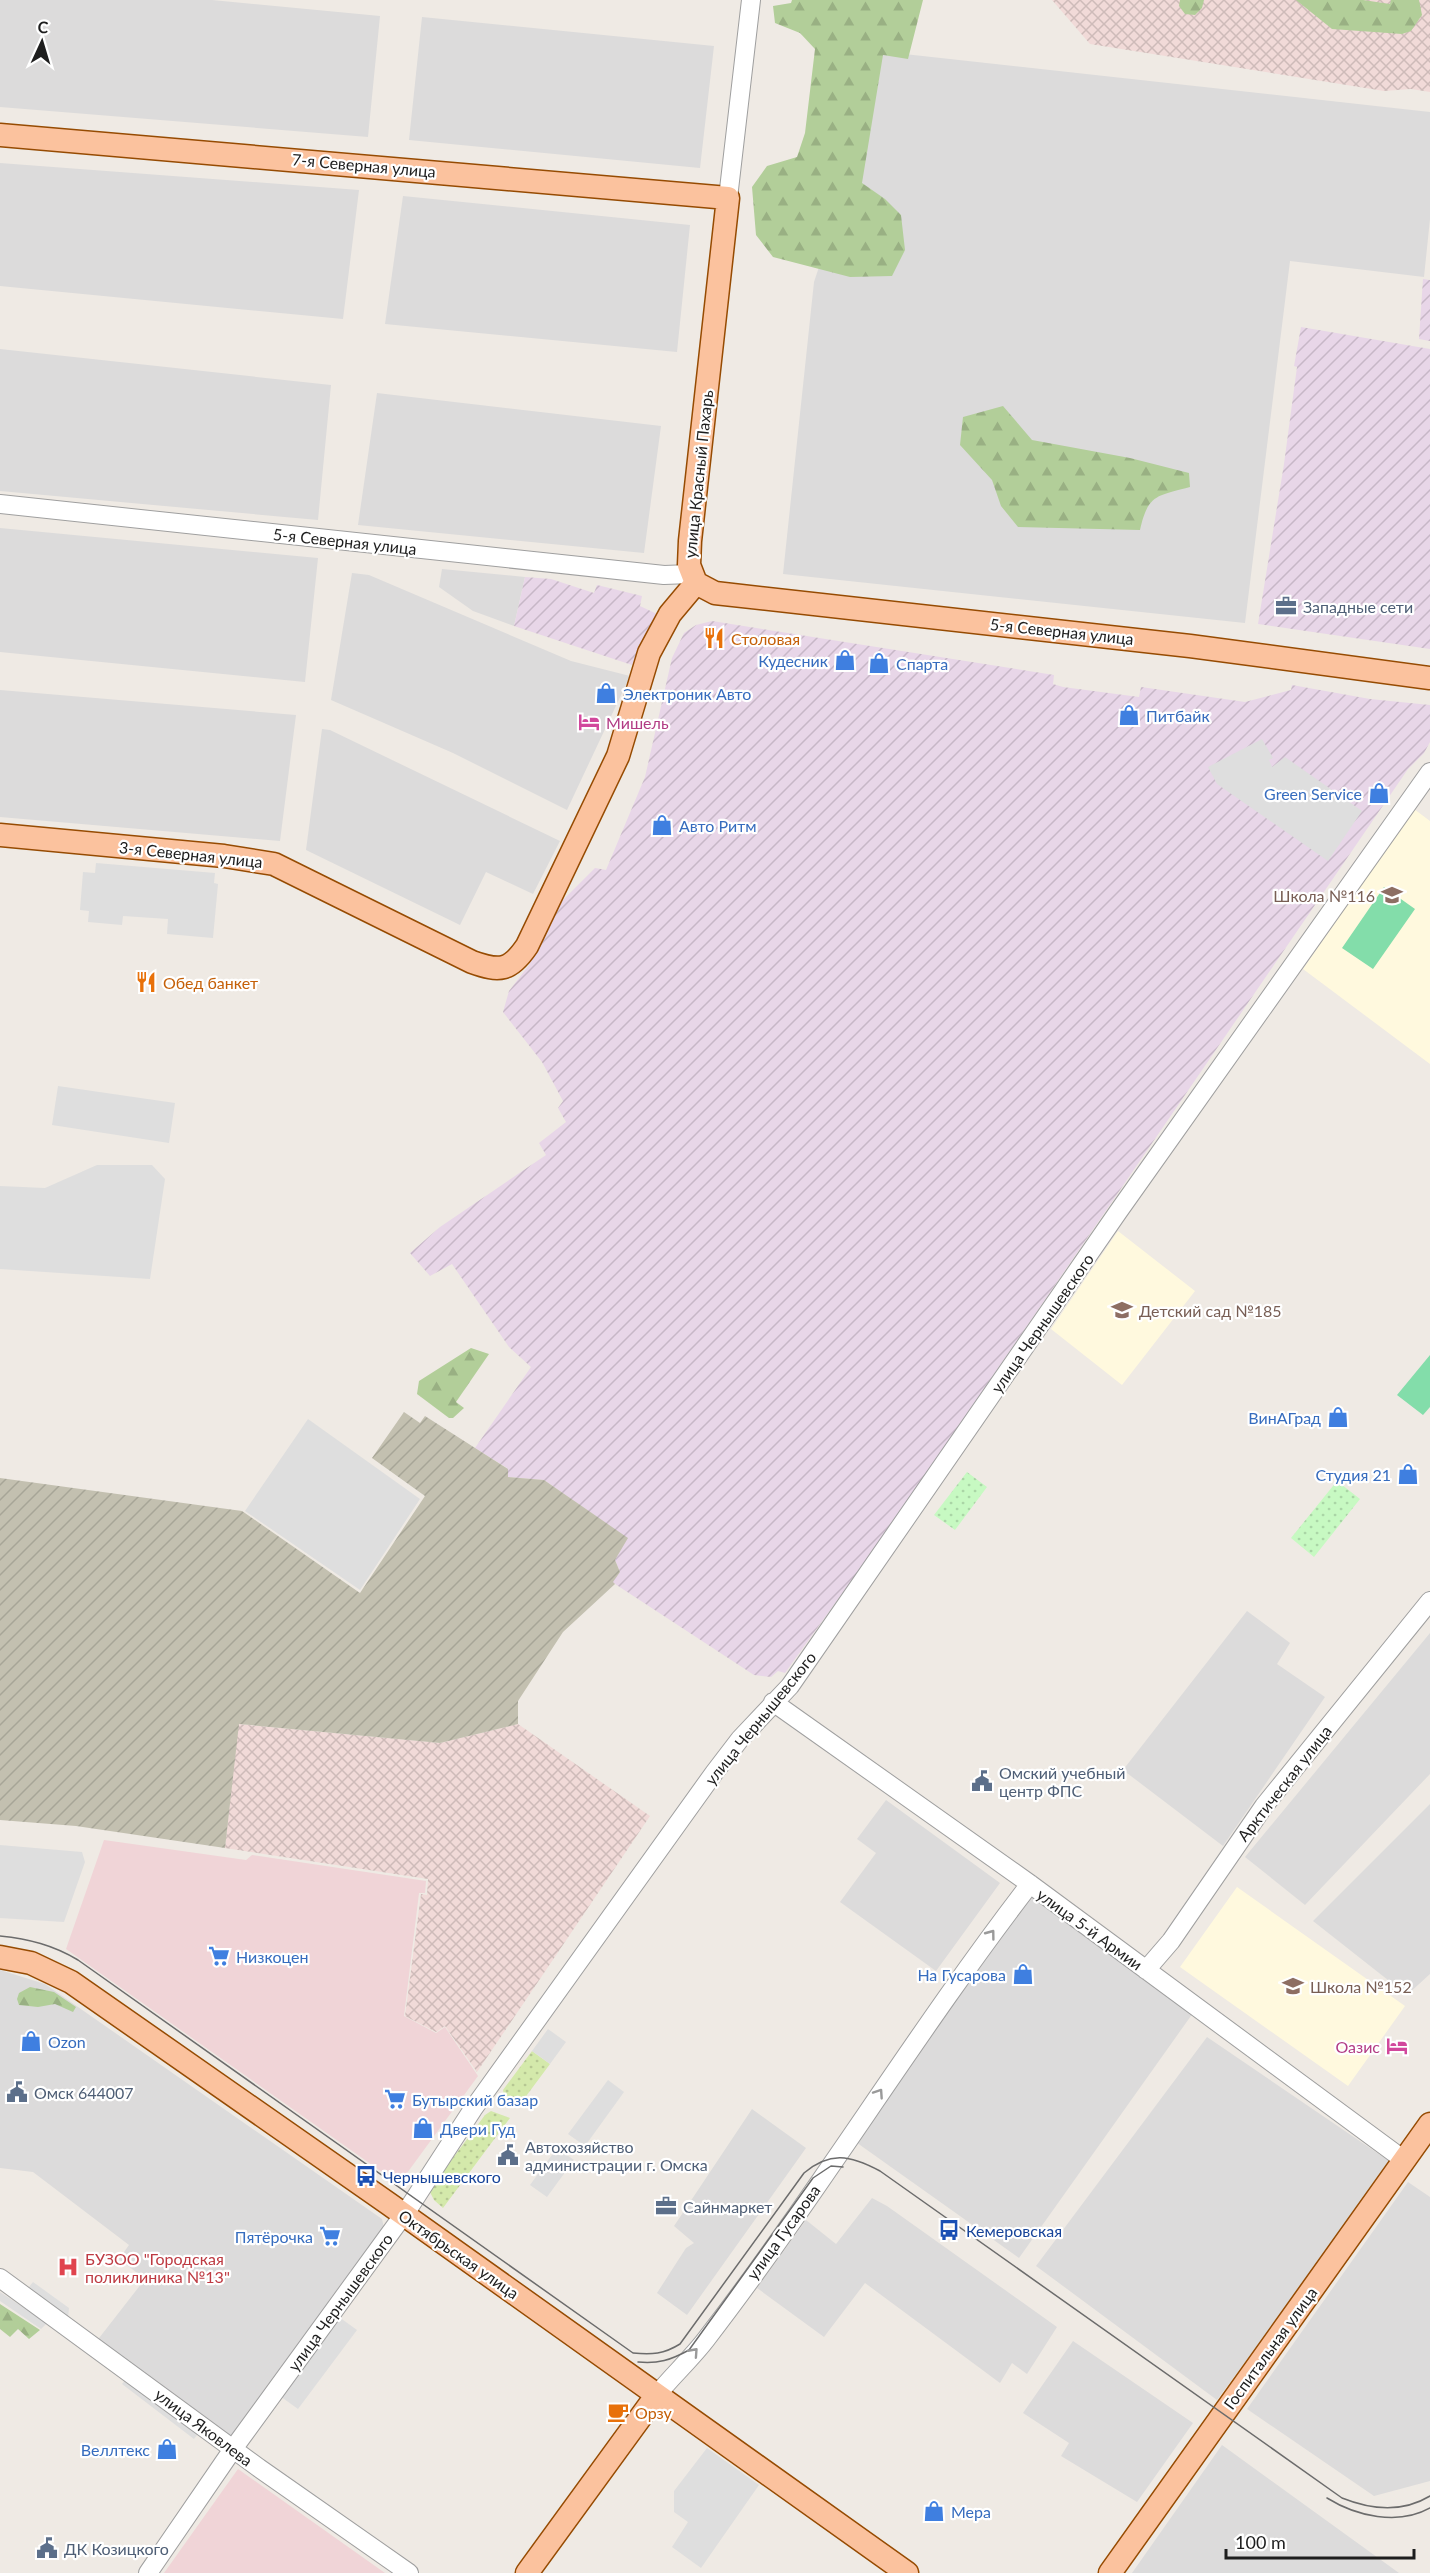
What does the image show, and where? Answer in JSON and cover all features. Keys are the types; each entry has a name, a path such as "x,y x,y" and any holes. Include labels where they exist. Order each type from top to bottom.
{"main road":[{"name":"7-я Северная улица","path":"0,135 728,198"},
{"name":"улица Красный Пахарь","path":"502,968 513,964 527,946 618,756 649,653 693,578 691,529 728,198"},
{"name":"5-я Северная улица","path":"693,578 716,593 1213,648 1430,678"},
{"name":"3-я Северная улица","path":"0,835 224,856 274,864 472,962 492,968 502,968"},
{"name":"Октябрьская улица","path":"0,1957 31,1963 71,1982 907,2573"},
{"name":"Госпитальная улица","path":"1110,2573 1430,2124"},
{"name":"улица Гусарова","path":"527,2573 656,2396"}],"street":[{"name":"улица Красный Пахарь","path":"728,198 751,0"},
{"name":"5-я Северная улица","path":"0,504 693,578"},
{"name":"улица Чернышевского","path":"148,2573 233,2449 403,2215 473,2109 714,1773 740,1739 790,1686 1118,1212 1430,772"},
{"name":"Арктическая улица","path":"1146,1970 1172,1941 1264,1806 1430,1601"},
{"name":"улица 5-й Армии","path":"773,1702 1029,1884 1404,2160"},
{"name":"улица Гусарова","path":"656,2396 706,2339 831,2166 950,1990 1029,1884"},
{"name":"улица Яковлева","path":"0,2278 233,2449 409,2573"}],"shaded area":[{"path":"0,0 212,0 380,16 368,137 0,107"},
{"path":"1052,0 1430,0 1430,92 1411,89 1384,91 1090,44"},
{"path":"422,17 714,46 700,168 409,140"},
{"path":"868,50 1430,112 1430,219 1424,277 1290,261 1245,623 783,574 814,282 845,189"},
{"path":"0,163 359,190 343,319 0,286"},
{"path":"403,196 690,225 677,352 385,324"},
{"path":"1423,279 1430,280 1430,341 1419,339"},
{"path":"1301,327 1430,349 1430,649 1258,624 1284,464 1297,367 1294,366"},
{"path":"0,349 331,385 318,520 0,491"},
{"path":"377,393 661,426 644,553 358,525"},
{"path":"0,528 318,558 305,682 0,652"},
{"path":"442,569 525,577 514,626 473,611 439,587"},
{"path":"352,573 369,575 571,661 630,676 567,810 453,753 331,700"},
{"path":"525,577 551,579 594,593 597,585 642,596 640,606 657,614 632,665 514,626"},
{"path":"712,621 1054,675 1053,684 1063,687 1139,697 1141,687 1245,702 1291,690 1292,685 1370,699 1430,705 1430,742 1424,753 1408,769 884,1535 785,1673 778,1671 771,1677 754,1675 612,1582 620,1572 615,1560 627,1538 544,1480 508,1477 507,1468 475,1448 531,1367 509,1347 452,1264 430,1276 410,1253 440,1227 546,1155 539,1143 566,1122 558,1108 563,1101 542,1062 503,1012 509,991 529,965 560,903 595,868 606,870 645,777 672,658 684,633 696,625"},
{"path":"0,690 296,715 280,841 0,817"},
{"path":"322,729 330,730 560,841 533,894 486,872 460,925 306,850"},
{"path":"1262,739 1273,758 1269,760 1272,767 1285,757 1362,811 1328,861 1217,784 1208,767"},
{"name":"Школа №116","path":"1414,809 1430,821 1430,1064 1303,969"},
{"path":"96,863 215,873 214,883 218,884 213,938 167,934 168,919 123,916 122,925 88,922 89,911 80,910 83,872 95,873"},
{"path":"58,1086 175,1103 169,1143 52,1125"},
{"path":"97,1165 152,1165 165,1179 150,1279 0,1269 0,1186 45,1188"},
{"name":"Детский сад №185","path":"1118,1231 1195,1291 1122,1385 1051,1329"},
{"path":"404,1412 420,1423 425,1416 508,1469 508,1477 544,1480 628,1538 615,1560 620,1572 613,1582 615,1584 563,1632 518,1701 518,1724 440,1743 239,1724 225,1848 76,1826 0,1820 0,1478 242,1511 360,1593 425,1496 372,1458"},
{"path":"308,1419 420,1499 360,1590 245,1511"},
{"path":"1247,1611 1290,1643 1277,1664 1325,1697 1223,1846 1123,1770"},
{"path":"1430,1633 1430,1774 1305,1905 1245,1857"},
{"path":"238,1724 440,1743 518,1724 650,1816 477,2072 445,2026 436,2032 405,2016 421,1894 427,1895 428,1879 225,1848"},
{"path":"886,1800 1000,1883 936,1971 840,1902 876,1853 857,1839"},
{"path":"1430,1804 1430,1974 1407,1995 1313,1921"},
{"path":"104,1840 246,1860 252,1855 426,1881 425,1893 419,1893 404,2016 436,2033 445,2027 478,2076 399,2184 66,1949"},
{"path":"0,1845 82,1852 85,1862 64,1922 0,1918"},
{"name":"Школа №152","path":"1237,1887 1405,2006 1348,2086 1180,1967"},
{"path":"1028,1895 1193,2013 1019,2258 853,2140"},
{"path":"0,1970 45,1984 382,2219 384,2228 232,2437 96,2342 145,2279 119,2259 129,2245 33,2172 0,2168"},
{"path":"548,2029 566,2042 550,2064 532,2051"},
{"path":"1207,2037 1392,2163 1217,2400 1036,2266"},
{"path":"608,2080 624,2092 585,2146 568,2134"},
{"path":"752,2109 806,2148 687,2315 657,2293 686,2248 694,2243 674,2226"},
{"path":"557,2148 574,2160 547,2197 530,2185"},
{"path":"1408,2182 1430,2197 1430,2481 1374,2496 1247,2409"},
{"path":"872,2198 887,2206 1057,2327 1027,2374 1012,2363 1000,2383 865,2283 824,2337 757,2288 806,2220 836,2244"},
{"path":"33,2282 69,2308 68,2318 29,2287"},
{"path":"0,2292 47,2323 41,2329 0,2301"},
{"path":"339,2317 357,2330 298,2409 280,2396"},
{"path":"1073,2341 1193,2423 1137,2502 1061,2456 1069,2443 1023,2413"},
{"path":"126,2379 200,2431 194,2439 122,2384"},
{"path":"1222,2445 1399,2573 1132,2573"},
{"path":"707,2448 759,2485 701,2568 672,2547 688,2522 674,2512 674,2491"},
{"path":"238,2469 385,2573 164,2573"}],"green space":[{"path":"792,0 923,0 908,59 883,55 862,183 885,199 901,215 905,250 892,276 850,277 773,257 756,235 752,187 767,166 797,157 805,133 815,49 800,33 775,23 773,6 791,3"},
{"path":"1180,0 1204,0 1202,8 1195,15 1185,14 1179,6"},
{"path":"1296,0 1363,0 1390,4 1391,0 1419,0 1422,15 1411,31 1402,34 1332,29"},
{"path":"1003,406 1032,440 1130,458 1189,473 1190,487 1156,498 1147,509 1140,530 1018,527 1001,506 992,480 960,445 963,417"},
{"path":"1384,887 1415,909 1373,969 1342,948"},
{"path":"471,1348 489,1354 456,1402 464,1408 453,1418 449,1418 417,1394 419,1381"},
{"path":"1430,1355 1430,1407 1423,1415 1397,1395"},
{"path":"967,1472 987,1487 955,1530 934,1515"},
{"path":"1337,1481 1360,1499 1314,1557 1291,1538"},
{"path":"30,1987 54,1992 76,2007 73,2012 55,2004 38,2007 19,2005 17,1999 19,1993"},
{"path":"532,2051 550,2064 518,2107 504,2095 503,2090"},
{"path":"491,2111 510,2118 443,2208 434,2200 429,2190 485,2115"},
{"path":"0,2304 40,2330 29,2339 18,2329 10,2337 0,2329"}],"tram line":[{"path":"0,1936 40,1944 59,1950 78,1960 633,2353 658,2353 680,2344 804,2173 832,2158 850,2159 880,2171 1342,2498 1364,2505 1387,2508 1409,2505 1430,2496"},
{"path":"638,2362 664,2360 689,2350 813,2178 831,2166 843,2167"},
{"path":"1327,2498 1351,2510 1377,2516 1404,2517 1430,2508"}],"place":[{"name":"Западные сети","path":"1286,606"},
{"name":"Столовая","path":"714,638"},
{"name":"Кудесник","path":"845,660"},
{"name":"Спарта","path":"879,663"},
{"name":"Электроник Авто","path":"606,693"},
{"name":"Питбайк","path":"1129,715"},
{"name":"Мишель","path":"589,722"},
{"name":"Green Service","path":"1379,793"},
{"name":"Авто Ритм","path":"662,825"},
{"name":"Школа №116","path":"1392,895"},
{"name":"Обед банкет","path":"146,982"},
{"name":"Детский сад №185","path":"1122,1310"},
{"name":"ВинАГрад","path":"1338,1417"},
{"name":"Студия 21","path":"1408,1474"},
{"name":"Омский учебный центр ФПС","path":"982,1781"},
{"name":"Низкоцен","path":"219,1956"},
{"name":"На Гусарова","path":"1023,1974"},
{"name":"Школа №152","path":"1293,1986"},
{"name":"Ozon","path":"31,2041"},
{"name":"Оазис","path":"1397,2046"},
{"name":"Омск 644007","path":"17,2092"},
{"name":"Бутырский базар","path":"395,2099"},
{"name":"Двери Гуд","path":"423,2128"},
{"name":"Автохозяйство администрации г. Омска","path":"508,2155"},
{"name":"Чернышевского","path":"366,2176"},
{"name":"Сайнмаркет","path":"666,2206"},
{"name":"Кемеровская","path":"949,2230"},
{"name":"Пятёрочка","path":"330,2236"},
{"name":"БУЗОО \"Городская поликлиника №13\"","path":"68,2267"},
{"name":"Орзу","path":"618,2412"},
{"name":"Веллтекс","path":"167,2449"},
{"name":"Мера","path":"934,2511"},
{"name":"ДК Козицкого","path":"47,2548"}]}
